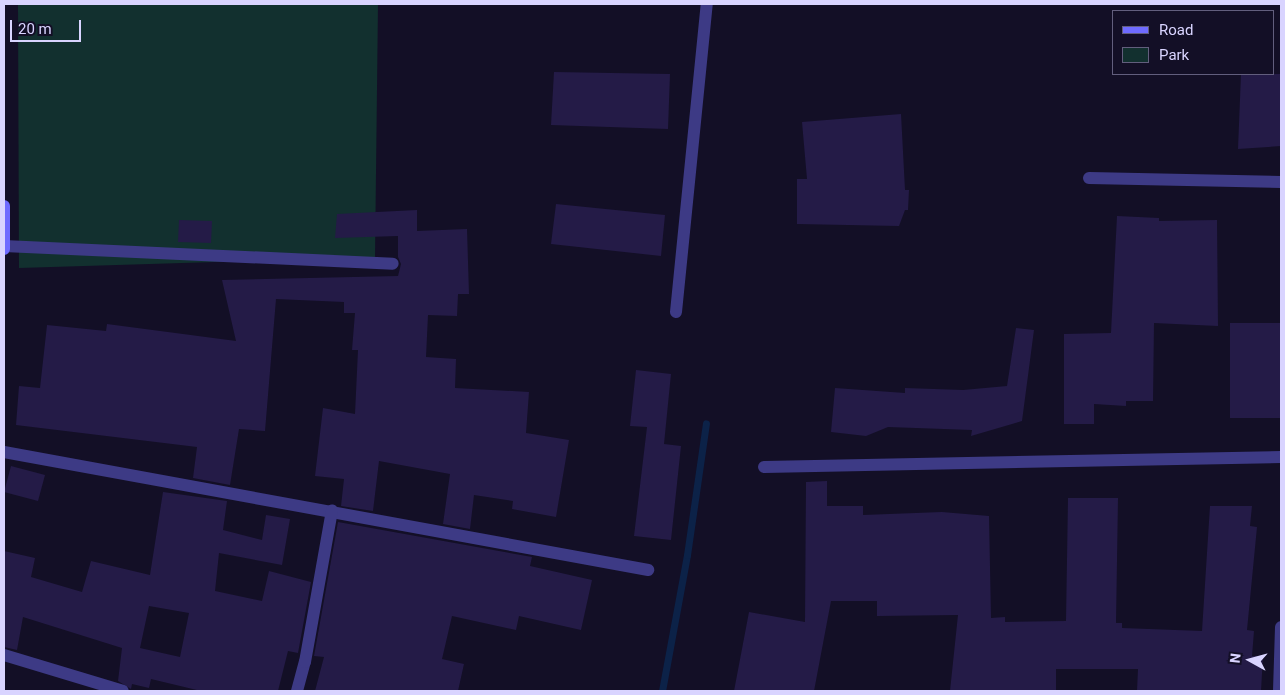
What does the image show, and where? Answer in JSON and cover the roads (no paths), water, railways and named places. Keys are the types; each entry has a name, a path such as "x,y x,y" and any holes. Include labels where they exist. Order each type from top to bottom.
{"main road":[{"path":"4,206 4,247"}],"street":[{"path":"676,312 707,4"},
{"path":"1089,178 1281,182"},
{"path":"4,247 393,264"},
{"path":"4,452 170,485 332,510 648,570"},
{"path":"764,467 1281,458"},
{"path":"297,691 305,662 332,510"},
{"path":"1279,691 1281,627"},
{"path":"4,655 124,691"}],"waterway":[{"path":"662,691 687,555 706,423"}]}
